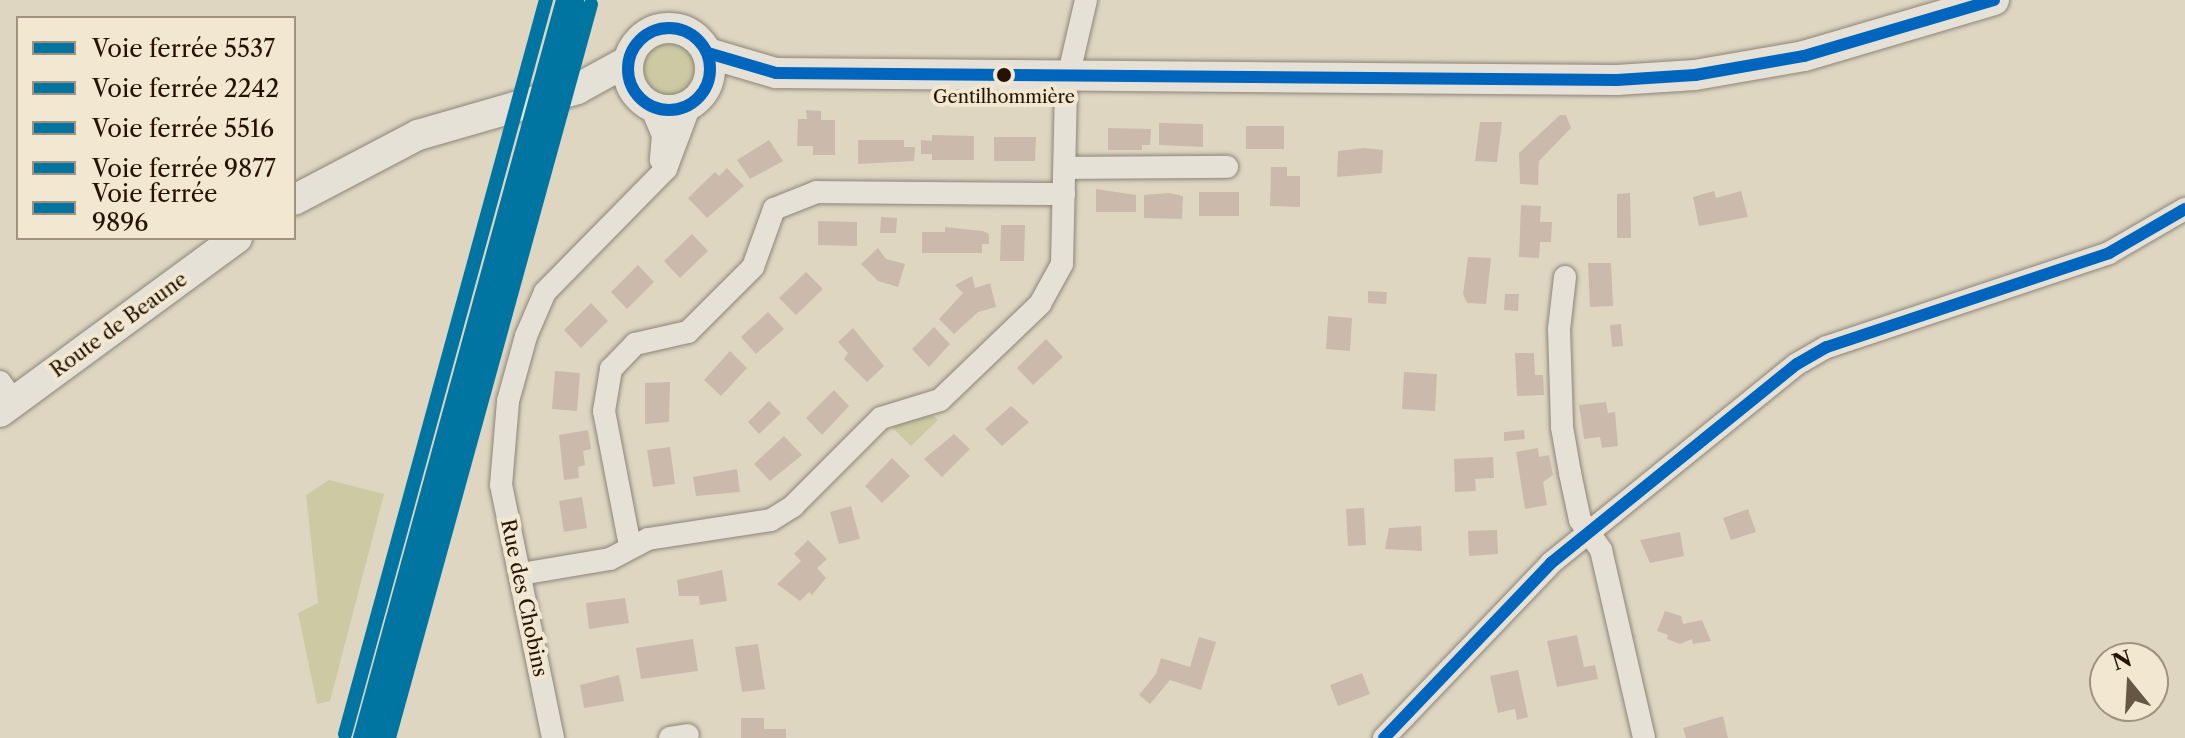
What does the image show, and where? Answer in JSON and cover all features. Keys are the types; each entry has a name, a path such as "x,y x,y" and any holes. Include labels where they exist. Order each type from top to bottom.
{"street":[{"path":"521,574 610,559 630,546 771,520 793,506 881,418 940,400 1055,283 1062,264 1069,77 1086,0"},
{"path":"658,177 663,135 646,103 629,81 628,61 639,40 665,28 688,32 708,53 776,73 1617,80 1695,75 1804,56 1994,0"},
{"path":"696,99 710,74 708,53"},
{"path":"296,199 391,147 496,109 577,89 628,61"},
{"path":"577,89 671,111 696,99 776,73"},
{"name":"Rue des Chobins","path":"553,738 521,574 506,519 501,457 513,378 540,299 560,273 670,163 696,99"},
{"path":"1065,168 1227,167"},
{"path":"630,546 604,411 611,369 635,344 688,332 753,267 774,209 817,192 1064,194"},
{"path":"1384,738 1511,600 1588,530 1760,391 1827,347 2109,253 2185,209"},
{"name":"Route de Beaune","path":"5,398 234,240"},
{"path":"1565,277 1559,329 1562,427 1580,520 1601,550 1644,738"}],"shaded area":[{"path":"663,37 675,37 692,46 699,57 699,81 692,92 675,101 663,101 651,96 642,87 637,75 637,63 642,51 651,42"},
{"path":"933,415 938,420 911,446 888,423"},
{"path":"329,480 384,494 330,701 317,704 298,613 318,603 306,495"}],"building":[{"path":"806,110 821,111 821,120 835,120 835,155 813,155 813,146 797,146 798,119 807,119"},
{"path":"1560,115 1566,115 1571,128 1539,161 1538,185 1520,184 1519,153"},
{"path":"1480,122 1502,122 1497,162 1475,161"},
{"path":"1159,123 1203,124 1203,147 1159,145"},
{"path":"1246,126 1284,126 1284,149 1246,149"},
{"path":"1108,128 1151,129 1150,145 1142,145 1142,150 1108,150"},
{"path":"932,135 974,136 974,160 932,160 932,154 921,154 921,140 932,141"},
{"path":"994,137 1036,137 1035,161 994,161"},
{"path":"769,140 783,161 750,179 737,160"},
{"path":"858,140 904,140 904,147 915,147 914,161 858,164"},
{"path":"1364,148 1383,150 1382,173 1337,177 1338,151"},
{"path":"1271,167 1287,167 1287,176 1300,176 1300,207 1270,206"},
{"path":"727,168 744,186 707,218 688,198 715,172 719,176"},
{"path":"1096,189 1136,195 1136,212 1096,212"},
{"path":"1714,191 1716,198 1741,191 1748,217 1699,226 1693,197"},
{"path":"1199,192 1239,192 1239,216 1199,216"},
{"path":"1169,193 1183,196 1182,219 1144,218 1144,195"},
{"path":"1630,193 1631,238 1617,238 1617,194"},
{"path":"1521,205 1541,206 1540,222 1552,222 1551,242 1540,242 1539,258 1519,257"},
{"path":"881,217 897,218 896,233 880,233"},
{"path":"818,221 857,222 857,246 818,245"},
{"path":"1001,225 1025,225 1024,261 1000,261"},
{"path":"945,227 983,231 989,234 989,244 982,244 982,253 922,253 922,232 945,232"},
{"path":"692,234 708,251 680,278 664,261"},
{"path":"878,248 886,259 905,264 898,287 878,281 861,264"},
{"path":"1468,257 1491,258 1486,304 1467,303 1463,294"},
{"path":"1588,263 1611,263 1613,306 1590,307"},
{"path":"638,265 654,282 627,309 611,292"},
{"path":"806,272 823,289 796,315 779,298"},
{"path":"972,276 975,288 990,283 996,307 978,312 954,334 939,319 963,293 955,285"},
{"path":"1368,291 1387,292 1386,304 1368,303"},
{"path":"1505,294 1519,294 1518,311 1504,310"},
{"path":"591,303 608,321 581,348 564,330"},
{"path":"768,312 784,329 756,354 741,337"},
{"path":"1328,316 1352,318 1350,351 1326,349"},
{"path":"1621,324 1623,346 1612,347 1610,325"},
{"path":"934,327 950,344 929,367 912,349"},
{"path":"853,328 884,366 867,382 844,359 848,353 838,342"},
{"path":"1046,339 1063,357 1033,385 1017,368"},
{"path":"730,351 747,368 721,396 704,380"},
{"path":"1515,353 1534,353 1535,375 1543,375 1544,395 1517,396"},
{"path":"555,371 580,373 577,411 552,409"},
{"path":"1404,372 1437,374 1435,411 1402,409"},
{"path":"670,382 669,422 645,424 645,383"},
{"path":"834,390 849,406 822,435 806,418"},
{"path":"769,401 781,413 759,434 748,422"},
{"path":"1606,402 1608,413 1615,412 1618,446 1602,448 1600,437 1584,439 1579,405"},
{"path":"1011,406 1029,422 1002,446 985,429"},
{"path":"588,430 591,449 583,451 585,465 578,467 579,478 564,480 559,435"},
{"path":"1524,430 1525,439 1504,441 1504,432"},
{"path":"954,434 970,449 942,477 924,459"},
{"path":"784,436 802,455 770,481 754,464"},
{"path":"670,447 675,484 653,487 647,450"},
{"path":"1538,448 1539,457 1549,455 1553,475 1543,482 1547,505 1525,509 1516,452"},
{"path":"1493,457 1494,478 1475,479 1476,491 1455,492 1454,459"},
{"path":"892,458 910,476 882,503 865,486"},
{"path":"737,469 740,492 696,496 693,477"},
{"path":"582,497 587,528 564,532 559,501"},
{"path":"851,506 860,539 839,544 830,512"},
{"path":"1364,508 1366,545 1348,546 1346,509"},
{"path":"1748,509 1756,532 1731,540 1723,518"},
{"path":"1421,526 1422,551 1385,549 1389,528"},
{"path":"1497,530 1498,554 1469,556 1468,531"},
{"path":"1680,532 1684,556 1650,563 1640,540"},
{"path":"808,540 827,559 817,568 826,578 812,595 809,592 800,601 777,584 801,561 794,554"},
{"path":"722,570 727,601 700,605 699,596 679,596 677,580"},
{"path":"625,598 629,623 589,629 586,603"},
{"path":"1665,611 1681,616 1683,624 1702,620 1711,641 1693,644 1692,639 1680,644 1667,639 1668,635 1657,631"},
{"path":"1577,635 1584,667 1595,665 1598,679 1557,687 1547,641"},
{"path":"1199,637 1216,642 1201,690 1170,680 1150,704 1139,695 1156,674 1161,658 1190,667"},
{"path":"693,639 698,671 641,679 636,648"},
{"path":"758,644 765,689 742,692 735,647"},
{"path":"1518,670 1528,717 1517,720 1515,709 1498,713 1490,676"},
{"path":"1362,673 1370,694 1338,706 1330,685"},
{"path":"619,675 624,701 584,708 580,685"},
{"path":"1723,716 1728,738 1686,738 1683,728"},
{"path":"741,718 764,718 764,729 786,729 786,738 741,738"}],"rail line":[{"name":"9896","path":"345,734 546,0"},
{"name":"2242","path":"360,738 563,0"},
{"name":"5537","path":"372,738 576,0"},
{"name":"5516","path":"377,738 578,4"},
{"name":"9877","path":"389,738 591,4"}],"transit line":[{"path":"708,53 776,73 1617,80 1695,75 1804,56 1994,0"},
{"path":"661,28 677,28 692,35 703,46 710,69 707,85 698,98 677,110 661,110 646,103 635,92 628,77 628,61 635,46 646,35 661,28"},
{"path":"1384,738 1551,563 1797,364 1827,347 2109,253 2185,209"}],"place":[{"name":"Gentilhommière","path":"1004,75"}]}
